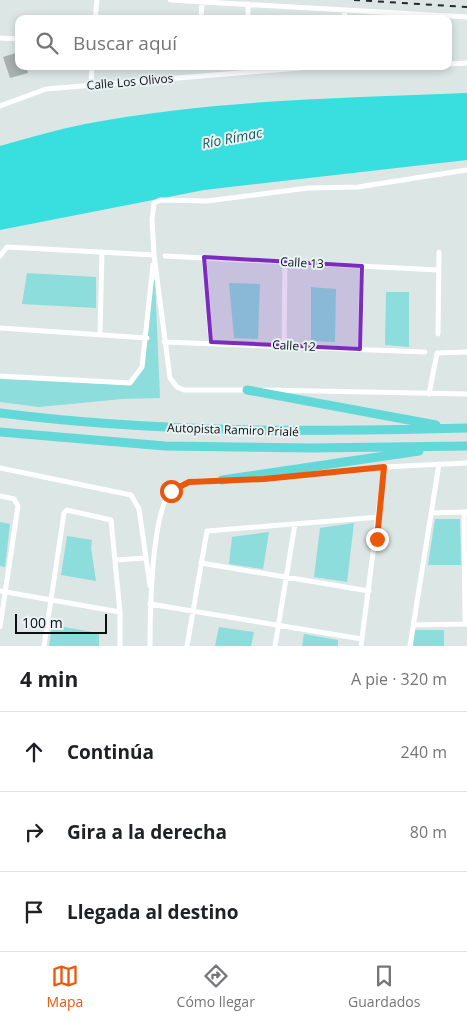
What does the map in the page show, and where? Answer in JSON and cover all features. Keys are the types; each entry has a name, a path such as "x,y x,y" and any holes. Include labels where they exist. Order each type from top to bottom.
{"highway":[{"path":"247,390 456,429"},
{"name":"Autopista Ramiro Prialé","path":"0,413 96,423 220,430 348,432 467,428"},
{"name":"Autopista Ramiro Prialé","path":"0,432 165,446 467,446"},
{"path":"222,480 454,446"}],"street":[{"path":"95,15 97,0"},
{"path":"170,0 411,15"},
{"path":"201,15 202,2"},
{"path":"248,4 248,15"},
{"path":"344,15 345,10"},
{"path":"452,17 467,17"},
{"path":"0,38 15,39"},
{"path":"452,64 467,63"},
{"path":"91,86 92,70"},
{"name":"Calle Los Olivos","path":"0,106 46,89 279,70"},
{"path":"467,170 358,187 308,188 207,201 160,200 152,205 154,255 164,342 170,378 177,387 184,390 467,394"},
{"path":"0,256 7,247 154,255"},
{"path":"100,334 102,252"},
{"path":"438,334 439,252"},
{"path":"0,376 130,383 142,367 154,255"},
{"name":"Calle 13","path":"165,256 438,270"},
{"path":"204,258 211,342"},
{"path":"284,345 286,262"},
{"path":"360,349 362,266"},
{"path":"0,328 146,338"},
{"name":"Calle 12","path":"164,342 211,342 424,352"},
{"path":"429,394 437,353 467,352"},
{"path":"150,646 150,589 160,510 171,491 181,484 384,467 467,463"},
{"path":"410,646 439,464"},
{"path":"361,646 380,516 384,467"},
{"path":"0,468 129,494 139,509 150,589"},
{"path":"0,496 14,499 18,506 3,592 0,627"},
{"path":"44,646 66,510 111,520 120,612 120,646"},
{"path":"414,625 466,624 465,512 431,513"},
{"path":"187,646 207,531 380,516"},
{"path":"275,646 295,524"},
{"path":"114,560 145,558"},
{"path":"201,563 369,592"},
{"path":"3,592 120,612"},
{"path":"150,604 362,639"}],"highlighted area":[{"path":"204,257 362,266 360,349 211,342"}],"shaded area":[{"path":"27,273 96,277 96,308 22,304"},
{"path":"153,280 155,280 160,398 122,399 39,407 0,402 0,379 131,385 144,366"},
{"path":"229,283 260,284 258,339 234,338"},
{"path":"311,287 336,289 335,342 311,341"},
{"path":"386,292 409,292 409,347 385,345"},
{"path":"435,519 460,519 461,565 428,565"},
{"path":"0,522 10,524 5,567 0,566"},
{"path":"354,523 347,582 314,577 320,528"},
{"path":"269,532 263,569 229,564 232,537"},
{"path":"67,536 92,540 91,548 96,581 61,575"},
{"path":"52,625 99,633 99,646 49,646"},
{"path":"219,627 254,632 251,646 215,646"},
{"path":"415,630 444,630 444,646 413,646"},
{"path":"304,634 338,640 338,646 302,646"}],"water":[{"name":"Río Rímac","path":"467,93 467,160 204,190 0,230 0,146 85,124 180,110 275,101"}],"building":[{"path":"15,53 15,70 27,70 28,73 10,78 3,57"}],"railway":[{"path":"354,0 467,7"}],"route":[{"path":"171,491 181,484 189,482 264,479 384,467 377,539"}]}
